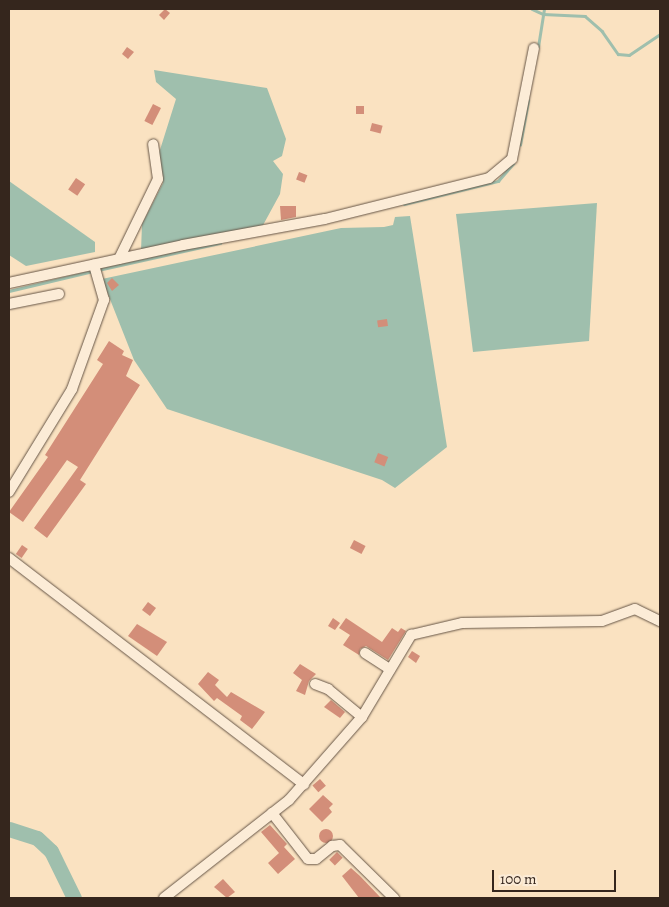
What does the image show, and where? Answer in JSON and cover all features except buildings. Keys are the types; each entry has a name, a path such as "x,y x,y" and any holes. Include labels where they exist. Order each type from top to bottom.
{"street":[{"path":"9,283 95,269 119,258 325,219 489,178 512,159 534,48"},
{"path":"119,258 158,180 153,144"},
{"path":"9,492 72,389 104,300 95,269"},
{"path":"9,304 59,294"},
{"path":"9,558 304,784"},
{"path":"164,898 272,813 304,784 362,717 411,635 462,623 602,622 635,609 660,621"},
{"path":"365,653 390,669"},
{"path":"315,684 328,689 362,717"},
{"path":"272,813 308,859 316,859 332,846 340,845 394,898"}],"shaded area":[{"path":"154,70 267,88 286,139 282,156 273,161 283,174 280,194 262,227 141,251 142,224 163,183 159,153 176,99 156,82"},
{"path":"9,181 95,242 95,252 26,266 9,255"},
{"path":"597,203 589,341 473,352 456,214"},
{"path":"410,216 447,447 395,488 382,480 167,409 134,360 102,279 341,228 384,227 393,225 395,217"}],"waterway":[{"path":"532,9 543,14 585,16 602,31 618,54 629,55 660,34"},
{"path":"538,47 544,9"},
{"path":"520,145 528,101"},
{"path":"404,204 498,181 513,164"},
{"path":"98,270 220,243"},
{"path":"9,291 93,271"},
{"path":"9,829 37,838 51,851 74,898"}]}
